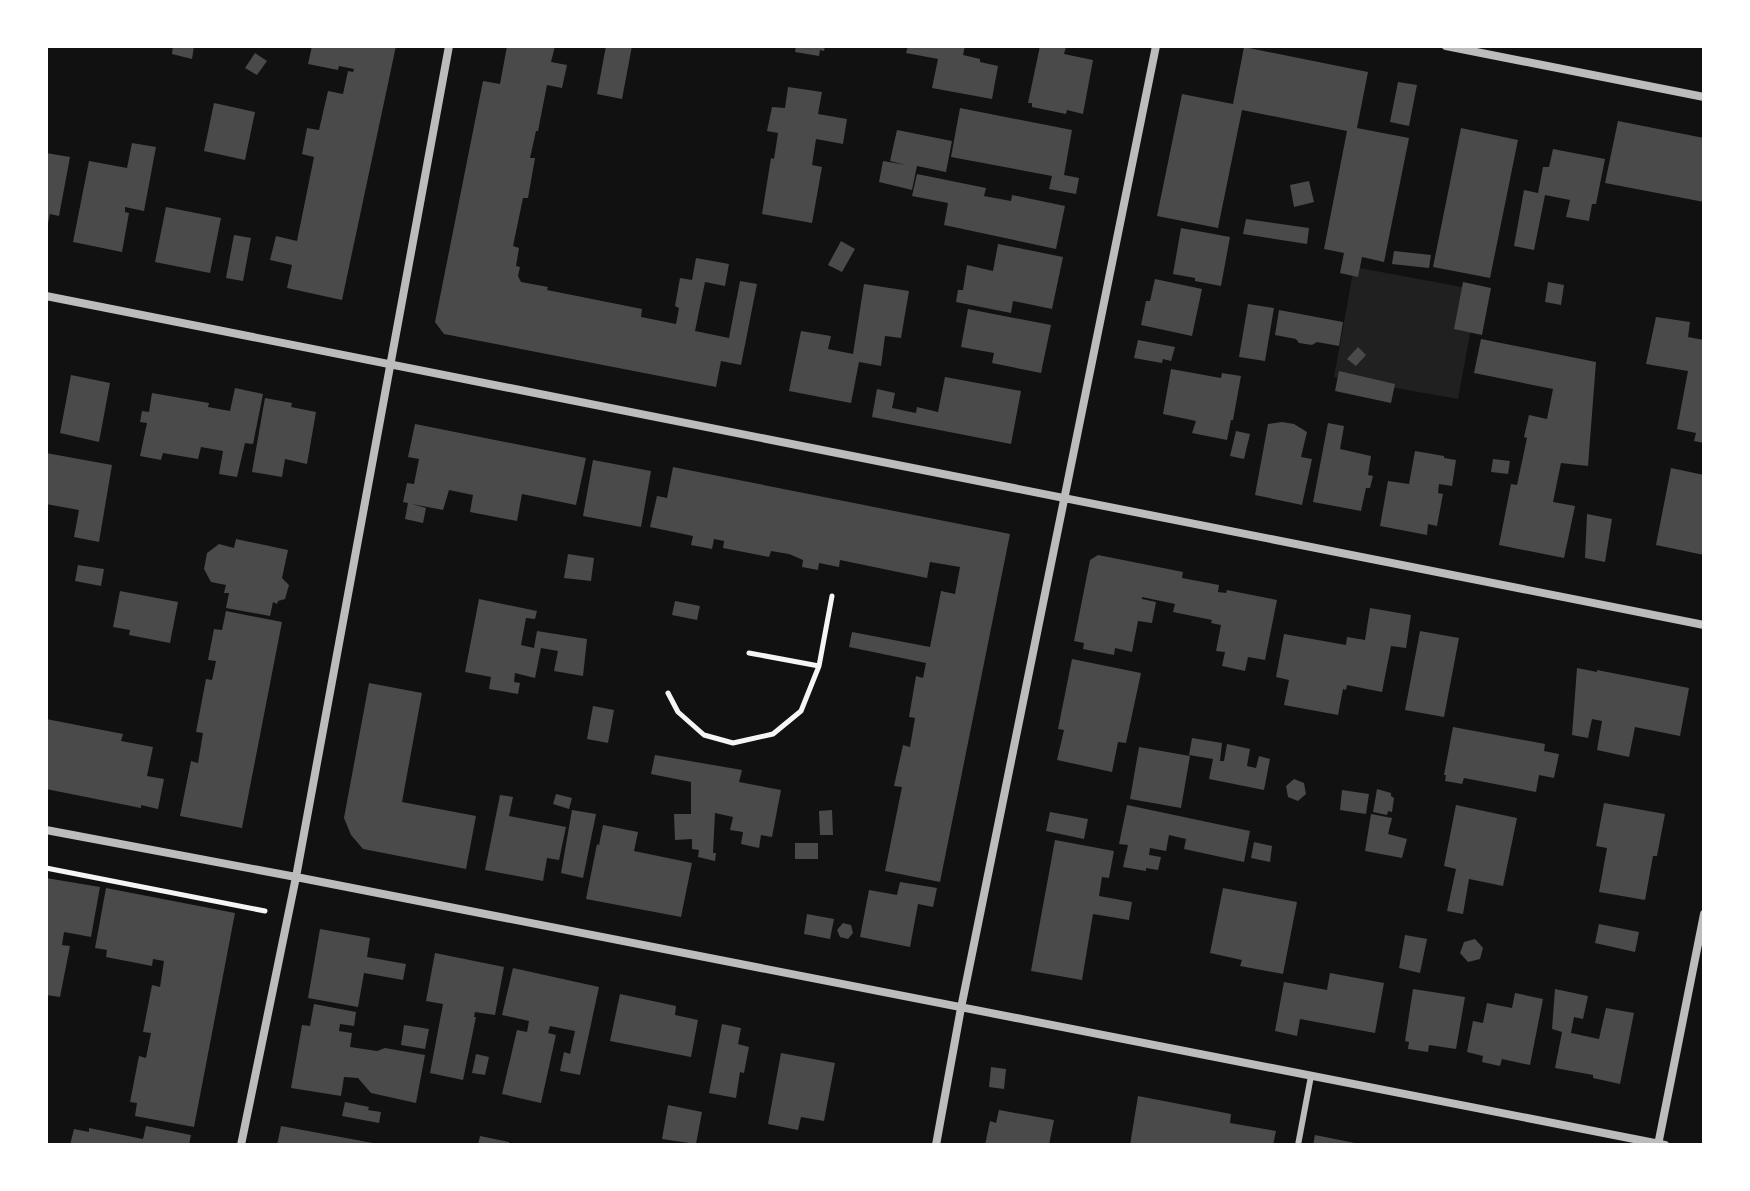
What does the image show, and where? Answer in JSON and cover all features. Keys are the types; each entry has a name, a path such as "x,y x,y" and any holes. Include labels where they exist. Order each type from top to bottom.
{"street":[{"path":"241,1145 296,877 449,46"},
{"path":"936,1145 1156,46"},
{"path":"1446,46 1704,97"},
{"path":"46,296 1704,625"},
{"path":"46,830 1661,1145 1704,914"}],"lane":[{"path":"1298,1145 1311,1076"}],"path":[{"path":"668,693 678,712 704,735 733,743 773,734 801,711 819,666 832,596"},
{"path":"749,653 819,666"},
{"path":"46,868 288,915"}],"shaded area":[{"path":"1354,267 1478,290 1458,399 1334,377"}],"building":[{"path":"173,46 194,46 192,59 172,54"},
{"path":"312,46 396,46 342,300 287,288 292,265 270,260 276,236 297,241 314,157 302,154 307,128 319,130 328,91 343,94 348,71 353,72 354,69 339,66 338,70 308,64"},
{"path":"507,46 555,46 551,62 567,65 562,88 547,85 530,158 535,158 528,198 523,198 513,246 519,248 516,266 520,267 518,276 521,282 642,309 641,317 676,324 679,308 675,306 680,278 692,280 696,258 729,264 725,286 705,282 695,331 729,338 740,281 757,284 741,365 721,361 716,387 444,334 435,322 483,81 500,84"},
{"path":"606,46 632,46 622,99 597,94"},
{"path":"796,46 825,46 819,56 795,52"},
{"path":"908,46 965,46 963,55 998,66 992,99 932,88 938,59 906,53"},
{"path":"1040,46 1066,47 1064,54 1093,60 1083,114 1067,110 1066,114 1032,107 1032,103 1028,103"},
{"path":"1244,47 1368,72 1357,128 1409,138 1384,262 1362,257 1358,277 1340,273 1344,253 1324,249 1347,131 1242,110 1218,228 1157,216 1182,94 1233,104"},
{"path":"255,53 267,61 257,75 245,68"},
{"path":"1398,82 1417,85 1409,126 1390,122"},
{"path":"788,87 822,92 818,114 847,119 843,144 816,139 812,165 822,167 812,223 762,214 778,133 767,131 772,107 785,108"},
{"path":"214,103 255,112 245,160 204,151"},
{"path":"960,108 1072,130 1064,175 1079,178 1076,194 1049,189 1052,176 951,157"},
{"path":"1618,121 1704,138 1704,202 1605,183"},
{"path":"1461,128 1518,140 1490,278 1433,267"},
{"path":"897,130 952,141 946,172 917,166 912,190 879,182 883,161 906,165 890,161"},
{"path":"132,143 156,147 144,211 125,207 125,212 129,213 122,252 73,242 89,161 127,168"},
{"path":"1553,149 1605,159 1596,204 1592,204 1589,221 1566,217 1570,200 1545,195 1534,250 1514,246 1524,190 1538,193 1543,167 1549,167"},
{"path":"46,153 70,157 59,216 50,214 47,228 46,228"},
{"path":"917,174 986,188 984,196 1011,201 1012,195 1065,206 1056,249 944,225 948,203 912,196"},
{"path":"1309,181 1314,202 1294,207 1290,185"},
{"path":"166,207 221,218 210,273 155,262"},
{"path":"1246,219 1309,228 1307,244 1243,234"},
{"path":"1181,228 1230,237 1221,286 1173,274"},
{"path":"234,235 251,238 243,281 226,278"},
{"path":"841,241 855,249 842,272 828,265"},
{"path":"998,244 1063,257 1052,309 1013,301 1011,313 956,302 958,290 963,290 967,265 993,271"},
{"path":"1394,251 1431,255 1429,268 1392,264"},
{"path":"1155,279 1202,289 1192,336 1141,325"},
{"path":"1463,282 1491,288 1482,335 1454,329"},
{"path":"1548,282 1564,285 1561,305 1545,302"},
{"path":"864,284 909,291 901,338 885,336 881,366 859,362 851,403 789,391 801,331 831,336 828,349 853,354"},
{"path":"1248,304 1274,308 1265,361 1239,357"},
{"path":"968,309 1051,325 1041,373 992,363 994,353 961,347"},
{"path":"1279,310 1343,322 1339,346 1299,343 1296,339 1275,335"},
{"path":"1656,317 1690,322 1688,337 1704,340 1704,443 1694,441 1696,433 1677,429 1688,371 1646,364"},
{"path":"1481,339 1596,362 1588,466 1561,463 1553,502 1575,506 1564,558 1499,545 1511,484 1517,485 1529,415 1547,419 1553,389 1474,373"},
{"path":"1138,340 1175,347 1171,361 1163,359 1162,363 1134,358"},
{"path":"1358,347 1366,355 1356,366 1347,359"},
{"path":"1171,369 1221,378 1222,373 1241,376 1227,440 1192,433 1196,421 1163,414"},
{"path":"1339,371 1395,384 1391,403 1335,391"},
{"path":"71,375 110,383 99,442 60,433"},
{"path":"945,377 1021,391 1011,444 872,417 877,389 895,393 892,408 916,413 917,407 938,412"},
{"path":"235,388 263,394 253,444 245,443 237,477 219,474 223,451 201,447 198,459 163,453 161,460 140,456 147,423 140,422 142,411 149,412 152,393 209,403 208,407 230,411"},
{"path":"265,398 316,412 307,464 285,459 282,477 252,472"},
{"path":"1328,423 1344,426 1340,449 1371,456 1368,475 1373,476 1370,488 1366,488 1361,511 1313,502"},
{"path":"415,424 586,458 576,505 522,494 517,521 470,512 473,495 449,490 443,510 412,504 426,508 423,523 405,519 408,503 403,502 407,483 414,484 419,459 408,457"},
{"path":"1268,424 1294,424 1307,432 1301,457 1312,459 1302,505 1255,495"},
{"path":"1236,431 1250,434 1244,459 1230,456"},
{"path":"1415,451 1456,460 1452,486 1439,484 1438,493 1443,494 1437,526 1428,524 1427,535 1380,526 1388,481 1409,484"},
{"path":"46,453 112,465 99,542 74,537 79,510 46,504"},
{"path":"1493,459 1510,461 1508,474 1491,472"},
{"path":"593,460 651,471 641,527 583,516"},
{"path":"673,467 1010,534 940,882 885,871 902,787 894,786 903,745 910,747 915,718 909,717 916,676 923,678 926,663 849,647 852,632 930,647 941,591 955,594 960,567 930,562 927,578 840,560 839,567 819,563 818,570 802,567 803,560 789,554 771,551 769,557 723,548 724,541 714,539 712,549 691,545 693,536 650,527 657,496 667,498"},
{"path":"1671,468 1704,475 1704,555 1656,545"},
{"path":"1587,514 1612,519 1605,562 1585,558"},
{"path":"236,539 288,550 282,578 289,585 285,599 277,604 273,602 270,616 226,608 229,593 224,593 226,585 211,582 204,569 207,553 219,544 234,548"},
{"path":"568,554 594,558 591,581 564,578"},
{"path":"1098,555 1183,572 1182,578 1219,585 1218,592 1226,593 1227,590 1277,600 1265,660 1248,657 1245,671 1222,666 1225,652 1216,651 1221,625 1211,623 1212,620 1173,612 1175,604 1142,597 1156,602 1152,623 1138,621 1132,652 1115,648 1114,655 1083,649 1084,643 1074,641 1090,560"},
{"path":"78,565 104,569 101,586 75,581"},
{"path":"120,591 178,602 170,643 129,635 130,630 113,627"},
{"path":"479,599 537,611 535,619 526,618 521,645 534,648 537,631 587,639 583,676 554,671 558,651 541,648 535,678 515,673 514,682 520,683 518,694 489,689 491,677 465,672"},
{"path":"675,601 700,606 697,620 672,615"},
{"path":"1370,608 1411,615 1406,648 1391,646 1382,692 1347,685 1346,690 1343,689 1338,715 1284,705 1289,680 1276,677 1284,634 1346,645 1347,637 1365,640"},
{"path":"226,611 282,622 242,828 180,816 191,761 198,763 203,733 196,732 206,679 212,680 216,661 208,660 214,629 222,630"},
{"path":"1420,631 1459,638 1444,717 1405,710"},
{"path":"1072,659 1141,673 1126,743 1118,742 1112,772 1057,760 1064,730 1058,729"},
{"path":"1577,668 1689,688 1680,736 1635,727 1629,757 1597,750 1602,721 1592,719 1588,738 1572,735"},
{"path":"369,683 422,693 402,802 476,816 466,869 363,849 351,835 344,818"},
{"path":"593,706 614,710 608,743 587,739"},
{"path":"46,719 123,734 121,741 153,747 147,776 164,779 158,809 46,789"},
{"path":"1453,727 1545,744 1544,751 1559,754 1554,778 1539,775 1536,792 1464,778 1462,784 1445,781"},
{"path":"1192,738 1222,743 1220,761 1224,761 1227,744 1250,749 1247,766 1256,768 1259,756 1270,759 1264,790 1209,779 1213,759 1189,755"},
{"path":"1139,747 1190,756 1181,808 1130,799"},
{"path":"655,755 742,770 739,782 781,790 772,837 761,835 759,848 741,844 743,832 730,830 733,817 715,813 715,861 698,857 699,850 692,849 692,839 675,840 674,814 691,814 691,782 651,774"},
{"path":"1294,779 1304,783 1306,794 1298,801 1288,797 1286,786"},
{"path":"1377,789 1391,793 1394,798 1392,812 1388,811 1387,815 1373,812"},
{"path":"1342,790 1369,794 1366,814 1340,810"},
{"path":"556,794 572,798 569,809 553,804"},
{"path":"500,795 513,797 509,816 566,827 559,860 547,858 543,881 485,870"},
{"path":"1604,803 1665,814 1645,900 1599,892 1607,848 1596,846"},
{"path":"1127,805 1250,831 1244,862 1184,849 1186,839 1169,835 1166,851 1150,848 1149,855 1161,857 1158,870 1123,867 1128,845 1119,844"},
{"path":"1456,805 1517,818 1503,886 1469,879 1463,914 1447,911 1456,869 1444,866"},
{"path":"572,810 596,814 583,878 561,873"},
{"path":"832,810 833,835 820,835 819,811"},
{"path":"1050,812 1088,819 1084,839 1046,831"},
{"path":"1371,814 1392,818 1388,834 1407,839 1402,858 1365,851"},
{"path":"603,825 638,832 634,851 692,863 681,917 586,899"},
{"path":"1055,840 1114,851 1109,878 1102,877 1099,896 1132,902 1129,920 1093,914 1082,980 1031,971"},
{"path":"1254,842 1272,846 1270,862 1251,858"},
{"path":"795,843 818,843 818,859 795,859"},
{"path":"46,878 100,887 91,937 64,932 62,945 70,946 60,997 46,995"},
{"path":"900,882 937,888 933,907 918,904 910,947 860,937 869,890 897,895"},
{"path":"106,888 235,913 194,1127 135,1116 137,1103 130,1102 139,1056 146,1058 151,1033 143,1032 152,985 160,987 164,961 153,959 152,966 106,957 107,950 95,948"},
{"path":"1223,888 1297,902 1283,974 1240,966 1242,960 1210,953"},
{"path":"807,914 834,919 830,939 804,934"},
{"path":"843,923 851,925 853,933 848,939 840,937 837,930"},
{"path":"1599,924 1639,932 1635,952 1595,943"},
{"path":"320,929 370,938 367,957 406,964 403,980 364,973 358,1007 308,998"},
{"path":"1405,935 1427,939 1420,973 1399,968"},
{"path":"1475,939 1483,948 1480,959 1468,962 1460,953 1464,942"},
{"path":"435,953 504,967 495,1015 475,1012 463,1080 430,1073 443,1004 426,1001"},
{"path":"513,968 599,987 580,1075 560,1071 564,1052 570,1054 575,1031 550,1026 548,1033 556,1035 541,1103 502,1094 517,1030 527,1032 529,1021 502,1015"},
{"path":"1330,973 1384,983 1375,1033 1300,1019 1297,1036 1275,1031 1284,982 1327,990"},
{"path":"1413,989 1465,997 1456,1049 1429,1045 1428,1052 1408,1049 1409,1042 1405,1041"},
{"path":"1555,989 1588,996 1583,1019 1574,1017 1571,1033 1599,1039 1606,1008 1634,1013 1620,1084 1555,1068 1562,1032 1552,1029"},
{"path":"1515,993 1543,999 1530,1065 1502,1059 1500,1066 1482,1062 1483,1056 1467,1052 1473,1021 1483,1023 1487,1003 1512,1008"},
{"path":"620,994 676,1006 675,1015 698,1020 691,1057 610,1041"},
{"path":"314,1004 356,1012 354,1026 340,1024 339,1031 352,1033 350,1047 377,1051 385,1048 425,1055 416,1103 371,1093 358,1078 344,1077 341,1096 291,1088 302,1025 310,1026"},
{"path":"722,1024 741,1028 738,1044 749,1047 744,1073 740,1072 736,1098 709,1093"},
{"path":"404,1025 429,1029 425,1049 401,1045"},
{"path":"781,1053 835,1063 824,1121 801,1117 798,1130 768,1124"},
{"path":"476,1054 489,1057 485,1075 472,1073"},
{"path":"991,1067 1006,1069 1004,1089 989,1087"},
{"path":"1138,1096 1231,1114 1230,1123 1276,1131 1273,1145 1130,1145"},
{"path":"345,1102 381,1112 379,1123 342,1116"},
{"path":"668,1105 702,1112 696,1144 662,1139"},
{"path":"999,1110 1054,1120 1049,1145 985,1145 990,1121 996,1123"},
{"path":"146,1126 191,1135 189,1145 70,1145 74,1129 89,1132 89,1128 143,1139"},
{"path":"281,1126 373,1143 373,1145 277,1145"},
{"path":"1315,1135 1360,1144 1360,1145 1313,1145"},
{"path":"480,1136 509,1142 509,1145 478,1145"}]}
